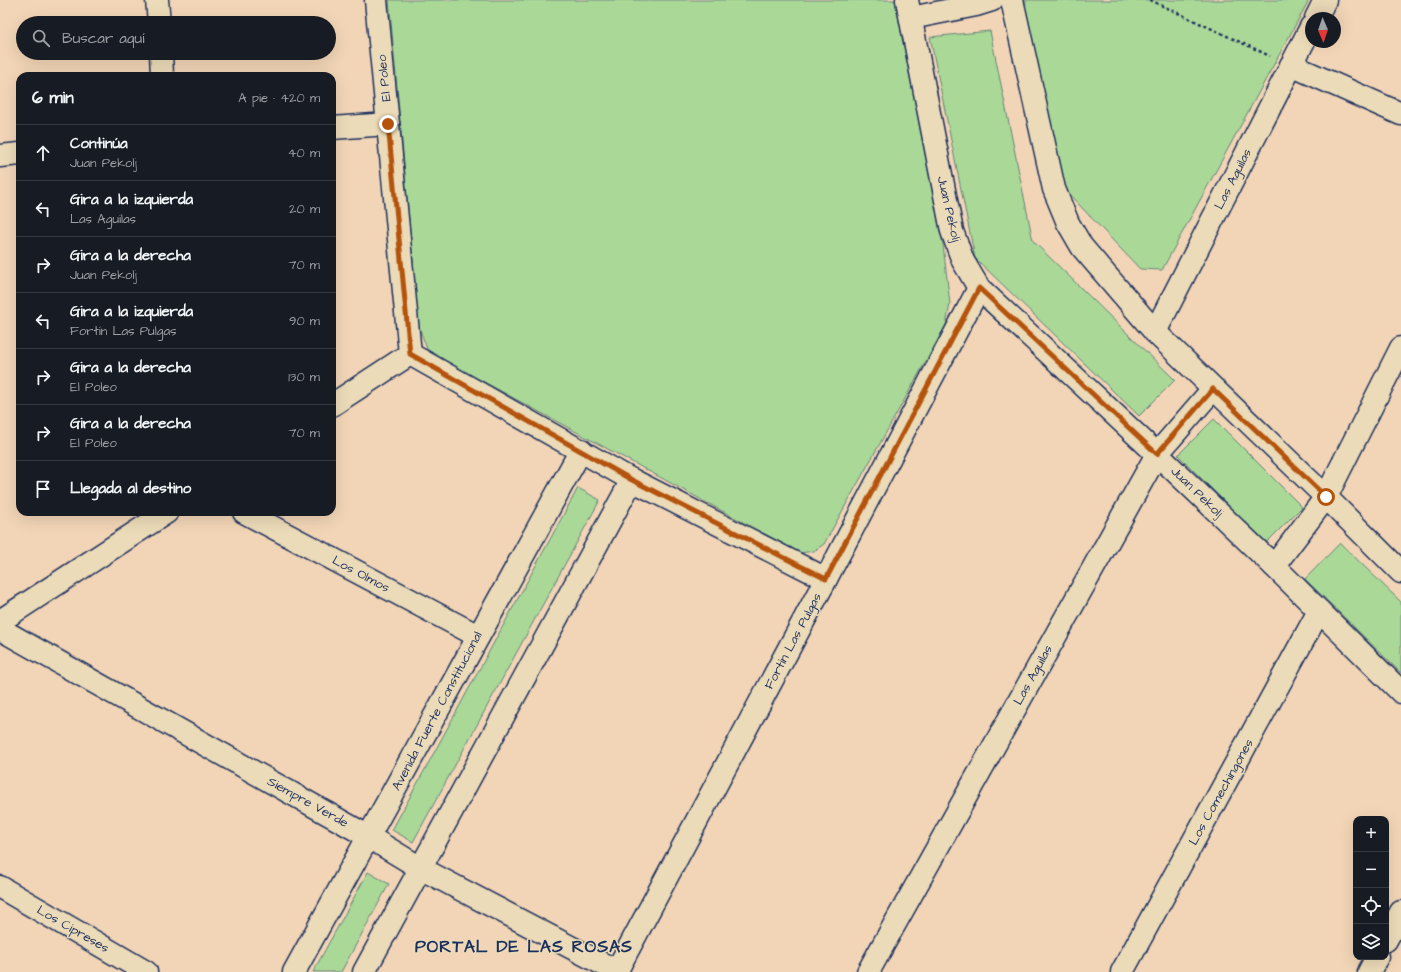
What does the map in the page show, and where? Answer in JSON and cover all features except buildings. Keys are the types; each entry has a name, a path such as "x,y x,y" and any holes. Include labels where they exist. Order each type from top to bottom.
{"street":[{"path":"157,0 158,16"},
{"name":"El Poleo","path":"376,0 410,354"},
{"path":"909,9 992,0"},
{"path":"1012,0 1054,189 1068,223 1082,247 1155,332 1326,497 1401,572"},
{"path":"1319,12 1325,0"},
{"name":"Juan Pekolj","path":"909,9 952,231 963,261 979,288 1157,454 1274,566 1401,692"},
{"name":"Las Aguilas","path":"1155,332 1305,38"},
{"path":"161,60 162,72"},
{"path":"1291,65 1401,114"},
{"path":"336,128 388,124"},
{"path":"0,156 16,154"},
{"name":"Fortín Las Pulgas","path":"617,972 979,288"},
{"path":"1274,566 1326,497 1401,348"},
{"path":"336,402 410,354 632,480 826,579"},
{"name":"Las Aguilas","path":"868,972 1157,454 1213,389"},
{"name":"Avenida Fuerte Constitucional","path":"294,972 581,450"},
{"path":"364,972 422,869 632,480"},
{"path":"0,621 161,516"},
{"name":"Los Olmos","path":"252,516 478,636"},
{"name":"Los Comechingones","path":"1122,972 1319,611"},
{"name":"Siempre Verde","path":"0,628 369,837 422,869 617,972"},
{"name":"Los Cipreses","path":"0,887 146,972"},
{"path":"1389,934 1401,912"},
{"path":"1369,972 1375,960"}],"path":[{"path":"1150,0 1291,65"}],"green space":[{"path":"389,0 895,0 943,245 950,304 946,325 824,544 814,551 800,553 447,362 427,349 419,327"},
{"path":"1026,0 1309,0 1162,270 1140,269 1066,191 1025,13"},
{"path":"990,31 1033,241 1175,380 1139,416 975,258 930,37"},
{"path":"1214,419 1302,507 1266,543 1178,455"},
{"path":"578,488 600,500 413,842 392,830"},
{"path":"1340,543 1401,602 1401,673 1305,579"},
{"path":"368,872 389,884 341,972 313,972"}],"district":[{"name":"PORTAL DE LAS ROSAS","path":"524,947"}],"route":[{"path":"388,124 410,354 632,480 826,579 979,288 1157,454 1213,389 1326,497"}]}
